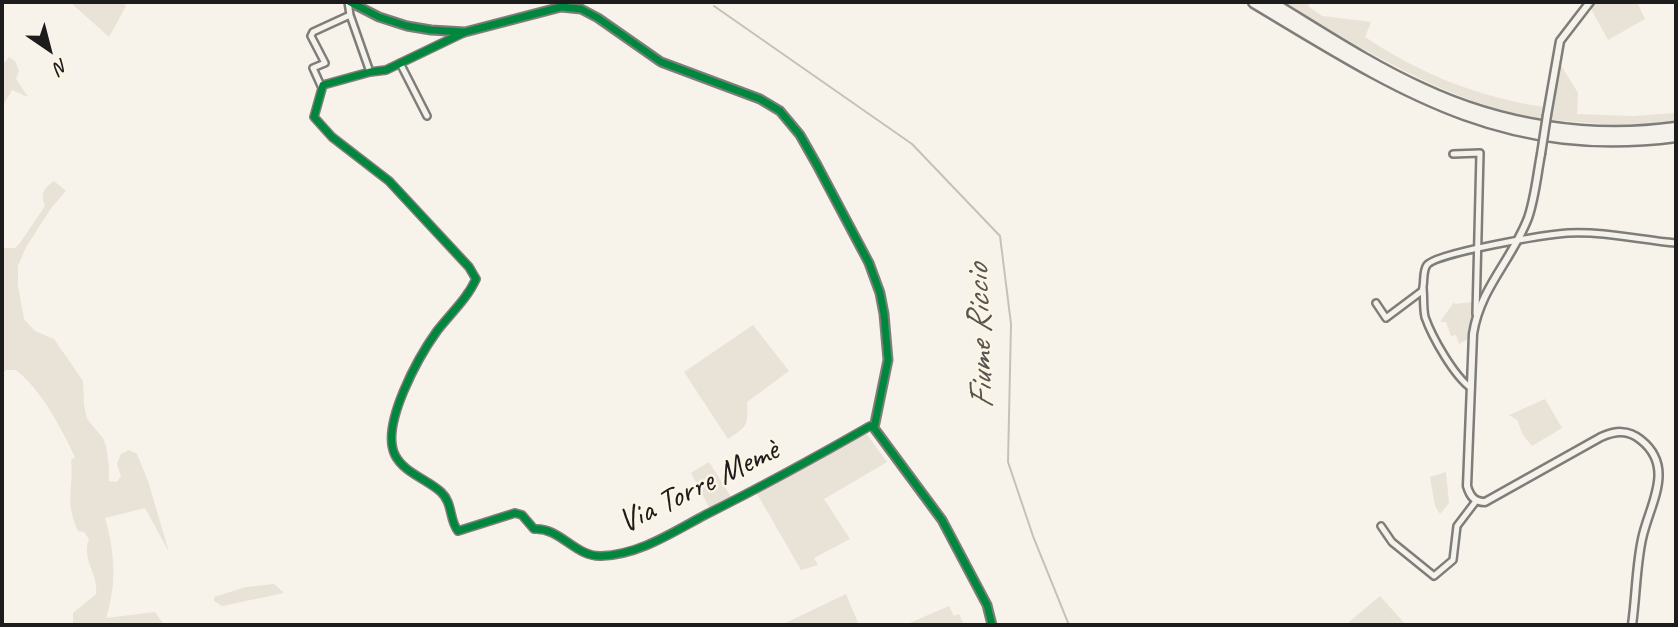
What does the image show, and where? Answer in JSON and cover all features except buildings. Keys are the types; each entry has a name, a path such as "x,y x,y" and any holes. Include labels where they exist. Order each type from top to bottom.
{"highway":[{"path":"1254,2 1420,88 1495,116 1552,128 1584,131 1676,128"},
{"path":"1270,2 1425,100 1467,116 1506,127 1584,139 1676,136"}],"street":[{"path":"349,2 350,15 370,72"},
{"path":"349,2 379,17 407,26 465,32 561,7 581,9 661,62 760,99 780,111 800,135 817,165 869,264 877,285 889,348 887,372 874,428 942,520 987,605 992,625"},
{"path":"1476,314 1528,216 1560,41 1590,2"},
{"path":"350,15 313,32 311,36 325,63 313,68 322,88 323,85 386,70 465,32"},
{"path":"400,63 427,116"},
{"name":"Via Torre Memè","path":"322,88 314,117 332,137 389,181 469,267 476,279 472,289 436,332 420,360 405,391 391,435 392,447 400,463 446,498 458,531 514,513 522,515 534,530 553,532 590,556 622,553 659,539 759,489 870,426 874,428"},
{"path":"1453,154 1480,153 1476,314 1467,486 1469,493 1476,501 1485,502 1498,497 1612,432 1630,433 1640,439 1654,453 1658,462 1659,482 1642,537 1632,625"},
{"path":"1471,388 1453,370 1424,310 1424,272 1430,261 1478,248 1566,233 1676,243"},
{"path":"1376,303 1386,318 1423,288"},
{"path":"1381,526 1392,542 1434,576 1453,560 1457,526 1476,501"}],"shaded area":[{"path":"70,2 121,2 126,6 109,37"},
{"path":"1282,2 1310,2 1308,6 1322,16 1371,22 1365,37 1386,50 1450,82 1496,97 1544,107 1542,120 1506,112 1439,87 1376,56"},
{"path":"1594,2 1637,2 1645,19 1608,40 1590,7"},
{"path":"9,57 15,61 19,71 16,79 28,97 12,90 2,107 2,66"},
{"path":"1559,62 1578,93 1577,114 1633,116 1676,113 1676,123 1629,126 1550,120"},
{"path":"54,181 66,191 26,247 18,266 18,286 24,319 35,331 54,339 83,381 87,419 103,438 106,446 109,481 117,482 121,476 117,464 121,454 129,450 137,454 169,552 145,508 105,518 113,568 112,593 106,618 155,612 167,625 73,625 73,613 96,594 87,554 89,539 84,532 78,531 71,511 71,460 75,457 43,399 26,379 16,370 6,370 2,374 2,248 15,248 20,243 45,206 44,192"},
{"path":"1454,302 1472,302 1470,338 1459,344 1456,335 1451,336 1446,322 1440,322"},
{"path":"753,325 789,371 747,402 745,424 728,439 684,372"},
{"path":"1545,399 1562,428 1532,446 1523,435 1517,420 1509,415"},
{"path":"865,432 887,462 824,499 850,539 814,558 818,565 801,570 756,492"},
{"path":"709,462 733,500 711,511 691,473"},
{"path":"1446,472 1449,503 1440,514 1435,506 1430,477"},
{"path":"274,584 284,593 222,606 214,601 214,597 246,587"},
{"path":"846,594 859,625 781,625"},
{"path":"1380,596 1406,625 1349,625 1349,622"},
{"path":"949,606 954,616 959,614 964,625 905,625"}],"waterway":[{"name":"Fiume Riccio","path":"714,6 912,144 1000,236 1011,324 1008,462 1033,536 1069,625"}],"cycle path":[{"path":"350,2 379,17 407,26 465,32 561,7 581,9 661,62 760,99 780,111 800,135 817,165 869,263 880,293 888,360 874,428 942,520 987,605 992,625"},
{"path":"465,32 386,70 323,85 314,117 332,137 389,181 469,267 476,279 421,357 404,391 393,426 395,455 404,467 445,496 458,531 515,513 522,515 534,529 552,533 583,552 601,556 629,552 668,535 870,426 874,428"}]}
